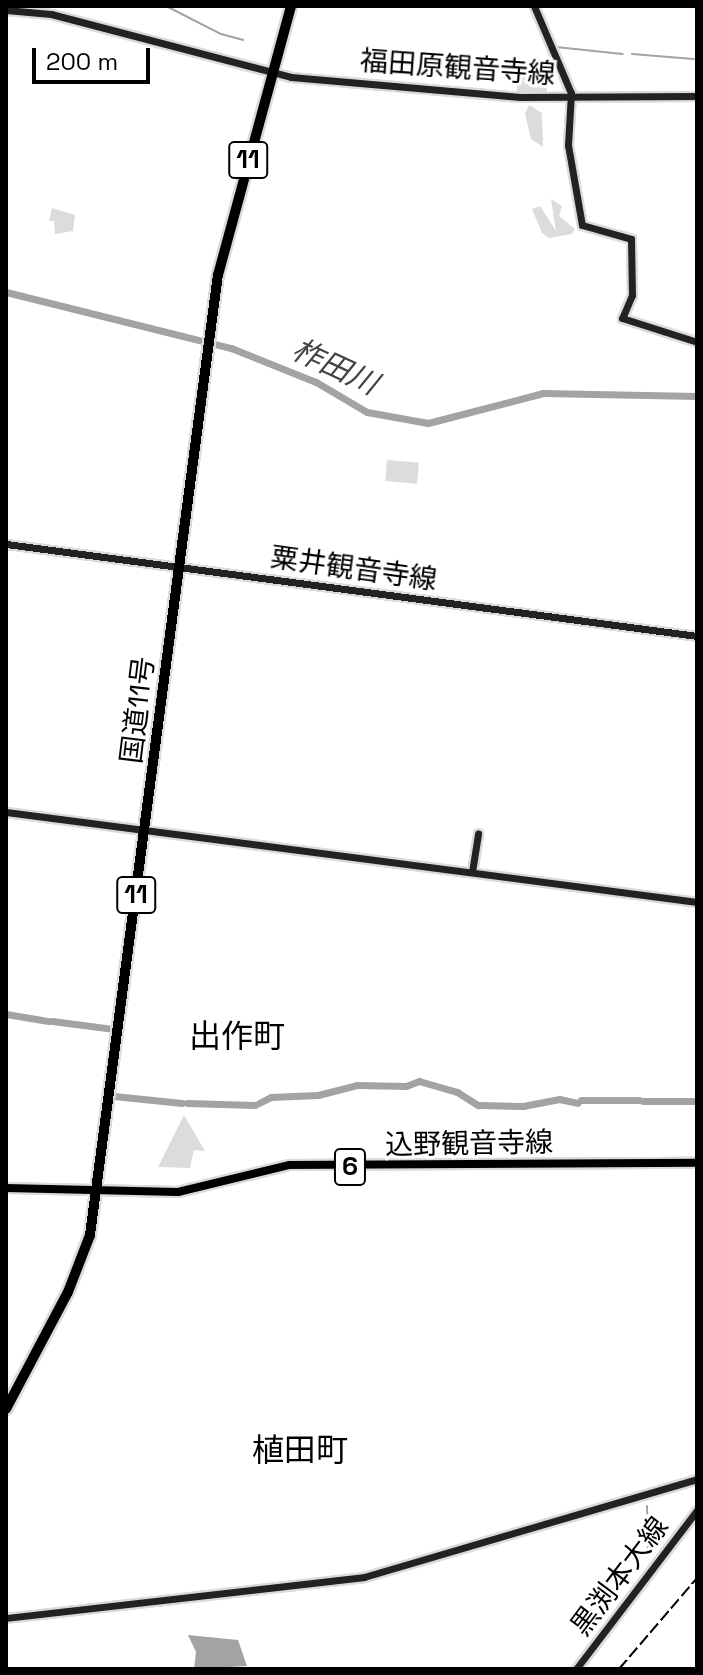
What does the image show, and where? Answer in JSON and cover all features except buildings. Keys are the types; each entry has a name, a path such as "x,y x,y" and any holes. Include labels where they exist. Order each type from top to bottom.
{"highway":[{"name":"国道11号","path":"6,1409 73,1282 90,1235 223,253 291,6"}],"main road":[{"path":"534,6 571,97 697,96"},
{"name":"福田原観音寺線","path":"6,10 51,14 271,73 484,95 571,97 568,145 582,225 631,239 632,295 622,318 697,342"},
{"name":"粟井観音寺線","path":"6,544 697,636"},
{"path":"6,812 697,902"},
{"path":"472,872 478,833"},
{"name":"込野観音寺線","path":"6,1188 187,1191 290,1165 697,1163"},
{"path":"6,1618 372,1576 697,1479"},
{"name":"黒渕本大線","path":"576,1669 697,1510"}],"shaded area":[{"path":"517,76 547,76 547,93 517,93"},
{"path":"529,105 542,113 543,147 531,139 525,114"},
{"path":"551,199 562,206 559,216 575,229 572,234 549,238 542,233 532,209 540,206 556,231"},
{"path":"52,208 75,215 73,231 55,234 54,221 49,221"},
{"path":"387,460 419,463 417,484 385,481"},
{"path":"184,1115 205,1151 194,1150 190,1168 158,1167"},
{"path":"188,1635 238,1640 247,1666 194,1669 196,1652"}],"waterway":[{"path":"168,7 221,34 243,40"},
{"path":"556,47 623,54"},
{"path":"632,54 694,59"},
{"name":"柞田川","path":"6,292 231,348 316,382 367,412 428,423 543,393 697,396"},
{"path":"6,1014 48,1021"},
{"path":"52,1021 114,1029"},
{"path":"259,1103 271,1097 318,1095 357,1085 406,1086 419,1081 457,1092 478,1105 523,1106 559,1099 578,1103"},
{"path":"114,1096 182,1103"},
{"path":"581,1100 639,1100"},
{"path":"643,1101 697,1101"},
{"path":"187,1103 255,1105"},
{"path":"647,1506 648,1549"}],"railway":[{"path":"619,1669 697,1578"}],"district":[{"name":"出作町","path":"237,1036"},
{"name":"植田町","path":"300,1450"}]}
